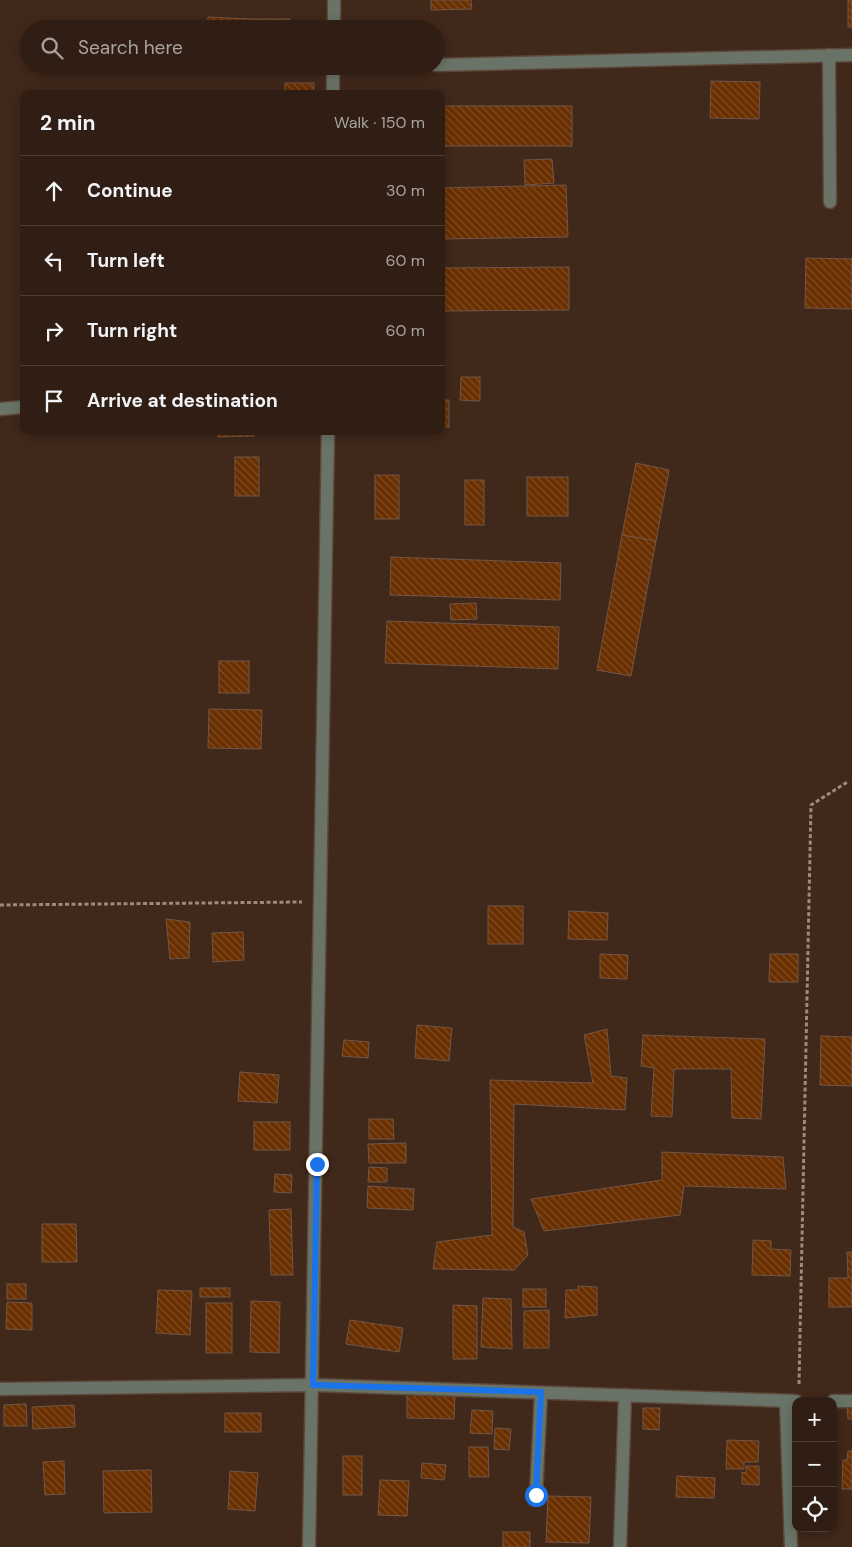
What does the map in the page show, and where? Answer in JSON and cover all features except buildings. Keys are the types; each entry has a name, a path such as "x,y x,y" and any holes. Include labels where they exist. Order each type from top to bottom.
{"street":[{"path":"334,0 334,20"},
{"path":"445,65 852,54"},
{"path":"828,55 830,202"},
{"path":"333,75 333,90"},
{"path":"0,408 20,407"},
{"path":"309,1547 328,435"},
{"path":"0,1389 313,1385 626,1396 792,1398"},
{"path":"536,1495 541,1392"},
{"path":"620,1547 626,1396"},
{"path":"837,1401 852,1401"},
{"path":"791,1547 793,1442"}],"path":[{"path":"794,1397 811,804 849,782"},
{"path":"0,905 320,902"}],"route":[{"path":"317,1164 313,1385 541,1392 536,1495"}]}
